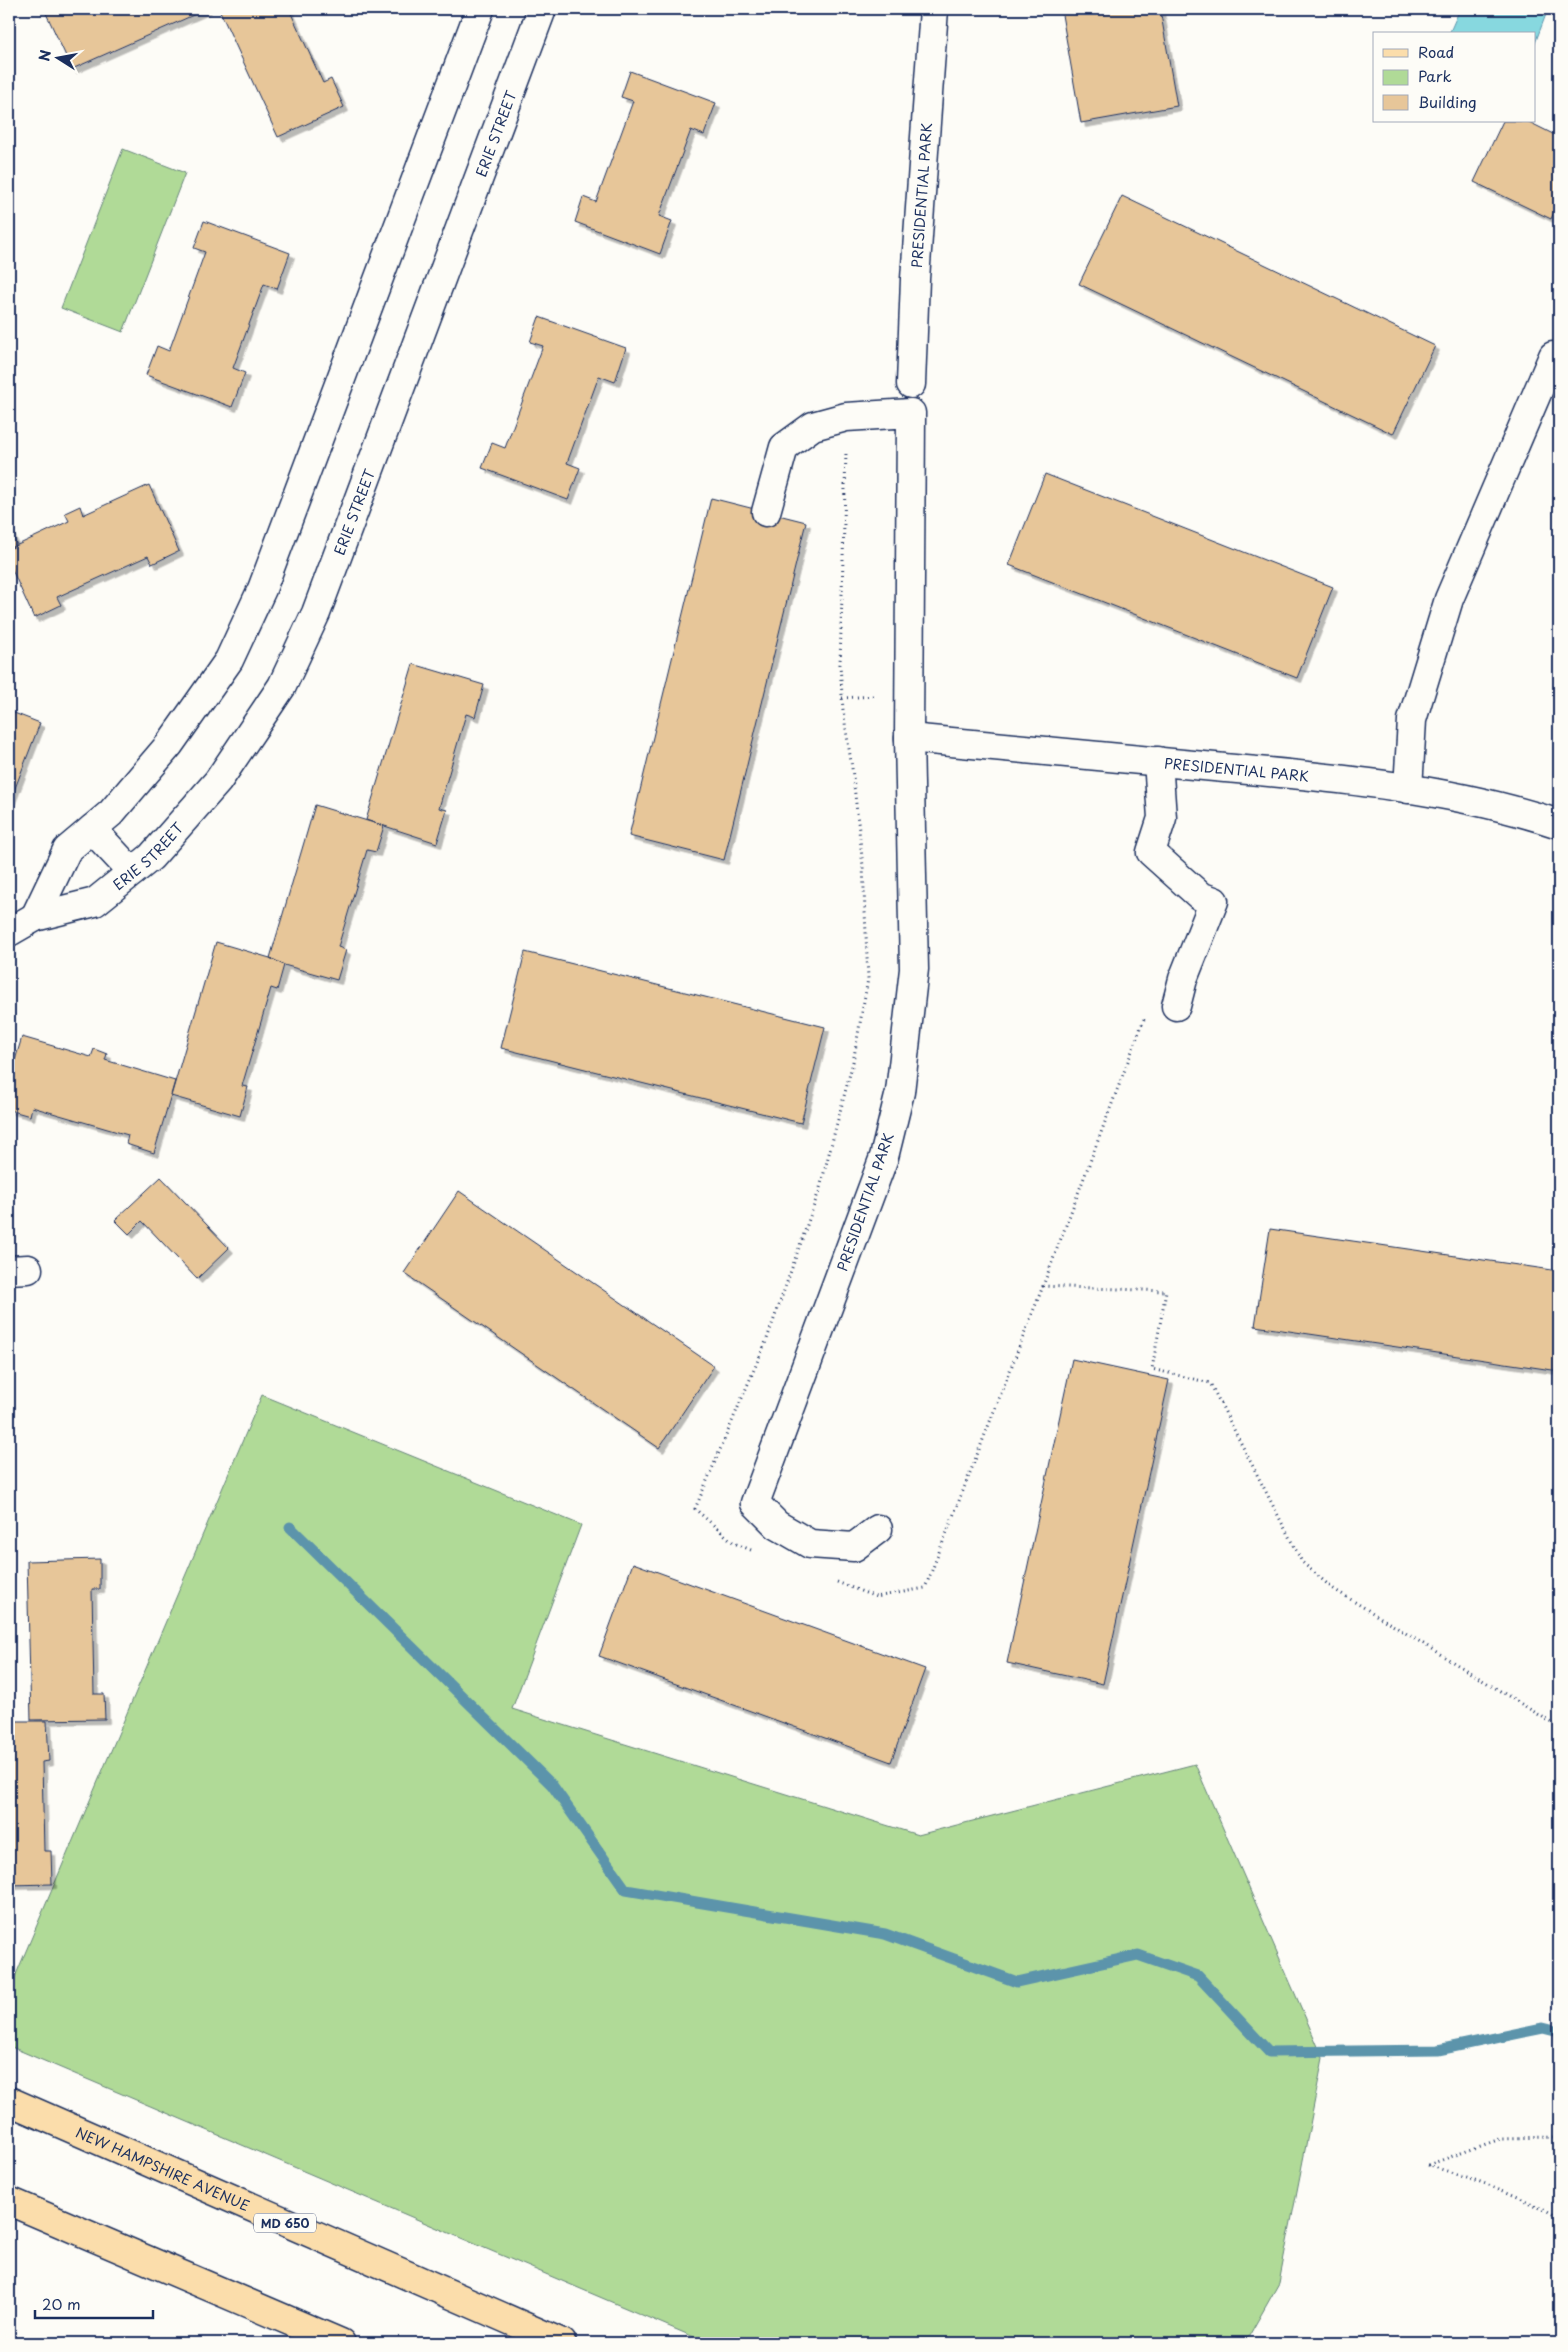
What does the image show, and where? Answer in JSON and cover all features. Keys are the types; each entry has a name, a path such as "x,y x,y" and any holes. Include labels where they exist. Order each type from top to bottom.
{"main road":[{"name":"NEW HAMPSHIRE AVENUE","path":"9,2101 562,2343"},
{"path":"9,2202 341,2343"}],"street":[{"path":"35,916 67,850 111,813 169,746 229,660 262,589 480,9"},
{"name":"ERIE STREET","path":"9,932 35,916 95,902 151,857 218,781 282,686 316,613 542,9"},
{"name":"PRESIDENTIAL PARK","path":"911,384 915,279 934,9"},
{"path":"1408,789 1412,720 1449,600 1552,356"},
{"name":"PRESIDENTIAL PARK","path":"766,512 784,447 813,426 846,416 911,413 910,738 914,969 900,1092 884,1158 755,1503 777,1525 810,1544 854,1548 878,1529"},
{"name":"PRESIDENTIAL PARK","path":"910,738 1312,776 1458,796 1521,811 1559,824"},
{"path":"1158,761 1162,818 1151,852 1200,896 1214,901 1183,979 1176,1006"},
{"path":"92,829 132,872"}],"path":[{"path":"1148,1009 1043,1286 1166,1291 1152,1368 1210,1383 1302,1562 1332,1588 1559,1728"},
{"path":"1559,2138 1500,2139 1427,2166 1488,2184 1531,2202 1559,2219"}],"green space":[{"path":"123,149 185,173 123,332 61,308"},
{"path":"262,1395 581,1525 512,1709 918,1835 1195,1764 1323,2058 1279,2283 1245,2343 708,2343 9,2046 9,1991"}],"water":[{"path":"1460,9 1548,9 1536,41 1536,32 1450,32"}],"building":[{"path":"44,9 207,9 72,69"},
{"path":"219,9 289,9 323,83 331,79 344,107 278,137"},
{"path":"1061,9 1160,9 1177,106 1081,123"},
{"path":"630,71 716,103 704,135 691,130 659,216 672,221 660,254 575,222 583,197 596,202 633,101 621,97"},
{"path":"1503,122 1529,122 1559,137 1559,201 1551,219 1474,182"},
{"path":"1122,196 1435,346 1393,434 1079,284"},
{"path":"204,221 290,253 277,289 264,284 233,368 245,373 232,407 146,375 157,346 169,351 205,252 194,248"},
{"path":"539,317 626,348 615,382 599,376 567,463 580,468 568,500 482,468 492,443 505,448 543,346 530,342"},
{"path":"1045,474 1333,587 1297,678 1009,565"},
{"path":"149,485 179,551 152,564 148,556 57,597 61,605 34,618 9,563 9,549 69,521 65,513 80,506 83,515"},
{"path":"711,498 806,522 724,860 629,836"},
{"path":"9,528 17,545 9,549"},
{"path":"413,664 484,685 475,717 466,714 439,808 447,810 437,843 366,820"},
{"path":"9,711 40,723 9,804"},
{"path":"315,805 384,826 376,852 367,850 338,947 346,950 337,980 284,965 270,958"},
{"path":"216,942 270,958 284,965 277,990 271,988 242,1086 248,1087 240,1116 171,1096"},
{"path":"525,952 825,1027 801,1123 501,1048"},
{"path":"22,1037 91,1057 94,1049 107,1054 105,1060 175,1081 154,1153 126,1144 128,1135 32,1107 30,1116 9,1110 9,1080"},
{"path":"161,1177 229,1248 197,1279 142,1221 129,1234 115,1220"},
{"path":"459,1191 714,1366 659,1448 404,1273"},
{"path":"1270,1229 1559,1271 1559,1371 1255,1326"},
{"path":"1072,1359 1169,1380 1103,1684 1007,1663"},
{"path":"100,1559 100,1589 92,1589 94,1694 104,1694 105,1719 31,1720 27,1561"},
{"path":"633,1563 925,1669 891,1762 599,1656"},
{"path":"1556,1566 1559,1566 1559,1654"},
{"path":"9,1721 47,1721 49,1761 42,1762 44,1851 51,1851 52,1884 9,1885"}],"waterway":[{"path":"290,1527 552,1785 626,1890 885,1934 1017,1982 1138,1955 1198,1976 1269,2052 1438,2050 1543,2028 1559,2032"}]}
